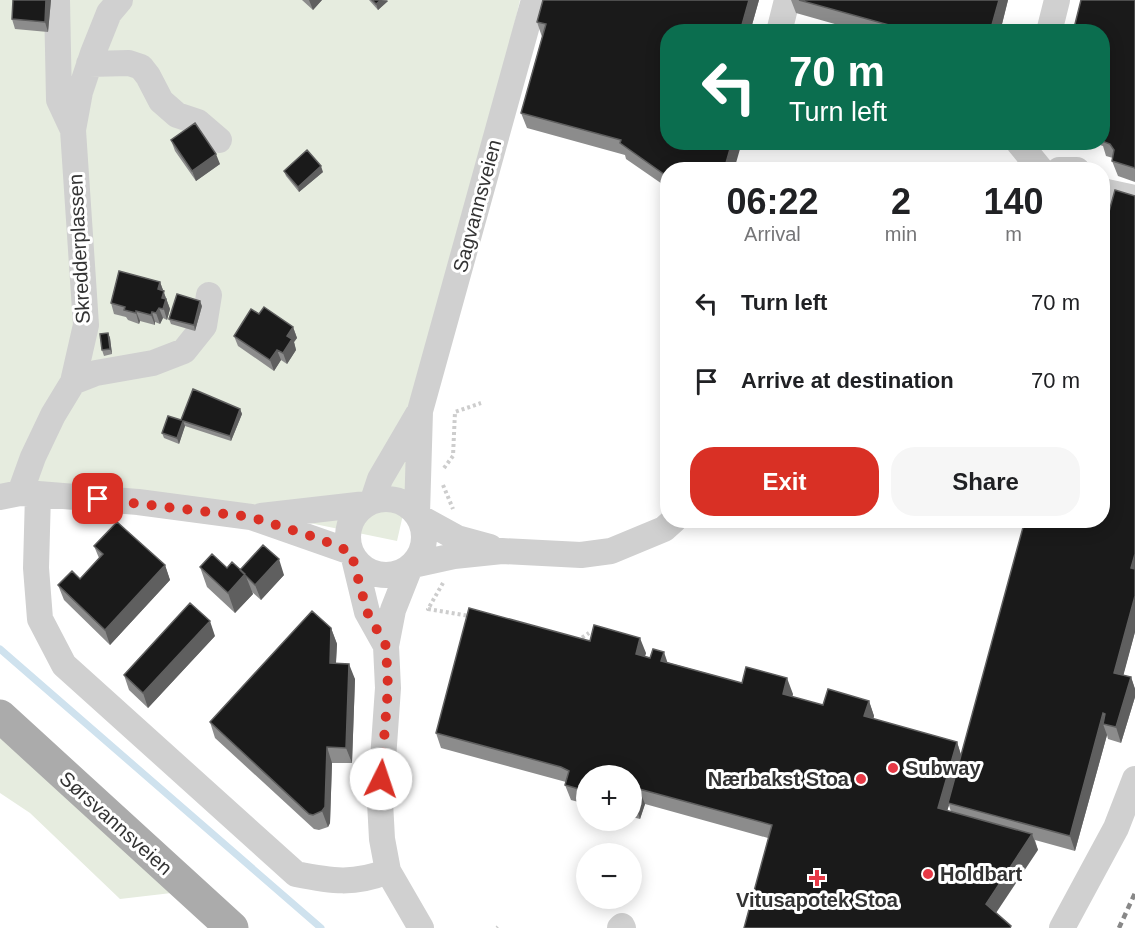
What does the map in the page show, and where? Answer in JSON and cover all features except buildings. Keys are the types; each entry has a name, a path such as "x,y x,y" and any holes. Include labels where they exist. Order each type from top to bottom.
{"main road":[{"name":"Sørsvannsveien","path":"0,716 232,928"}],"street":[{"path":"57,0 59,100 73,130"},
{"name":"Skredderplassen","path":"120,0 109,13 89,64 80,92 73,130 86,325 73,382 33,457 19,495 36,568 40,619 64,665 296,874 334,882 373,878 388,871"},
{"name":"Sagvannsveien","path":"418,515 420,411 534,0"},
{"path":"781,24 787,0"},
{"path":"1051,24 1057,0"},
{"path":"89,64 129,63 141,67 160,101 177,115 198,123 219,141"},
{"path":"1025,150 1034,162"},
{"path":"1110,193 1135,198"},
{"path":"73,382 96,373 153,363 183,351 204,326 209,295"},
{"name":"Sagvannsveien","path":"369,502 420,411"},
{"path":"19,495 138,502 251,517 317,538 353,555 363,567 374,573 386,575 399,573 411,566 454,556 501,551 581,555 611,551 665,528"},
{"path":"251,517 385,498 397,499 408,505 418,515 457,538 501,551"},
{"path":"369,502 358,511 352,520 348,530 348,541 367,612 386,646"},
{"path":"418,515 424,529 425,542 421,554 411,566 393,610 386,646 388,688 380,802 382,839 388,871 421,928"},
{"path":"1062,928 1116,828 1135,779"}],"path":[{"path":"438,474 453,456 455,412 481,403"},
{"path":"448,574 428,609 474,617"},
{"path":"567,638 578,641 590,633"}],"shaded area":[{"path":"0,0 520,0 397,541 228,506 44,488 0,506"},
{"path":"0,724 180,892 120,899 30,813 0,793"}],"waterway":[{"path":"0,649 321,928"}],"railway":[{"path":"1119,928 1135,893"}],"place":[{"name":"Subway","path":"893,768"},
{"name":"Nærbakst Stoa","path":"861,779"},
{"name":"Holdbart","path":"928,874"},
{"name":"Vitusapotek Stoa","path":"817,878"}],"route":[{"path":"98,499 251,517 317,538 351,552 367,612 386,646 388,688 381,779"}]}
